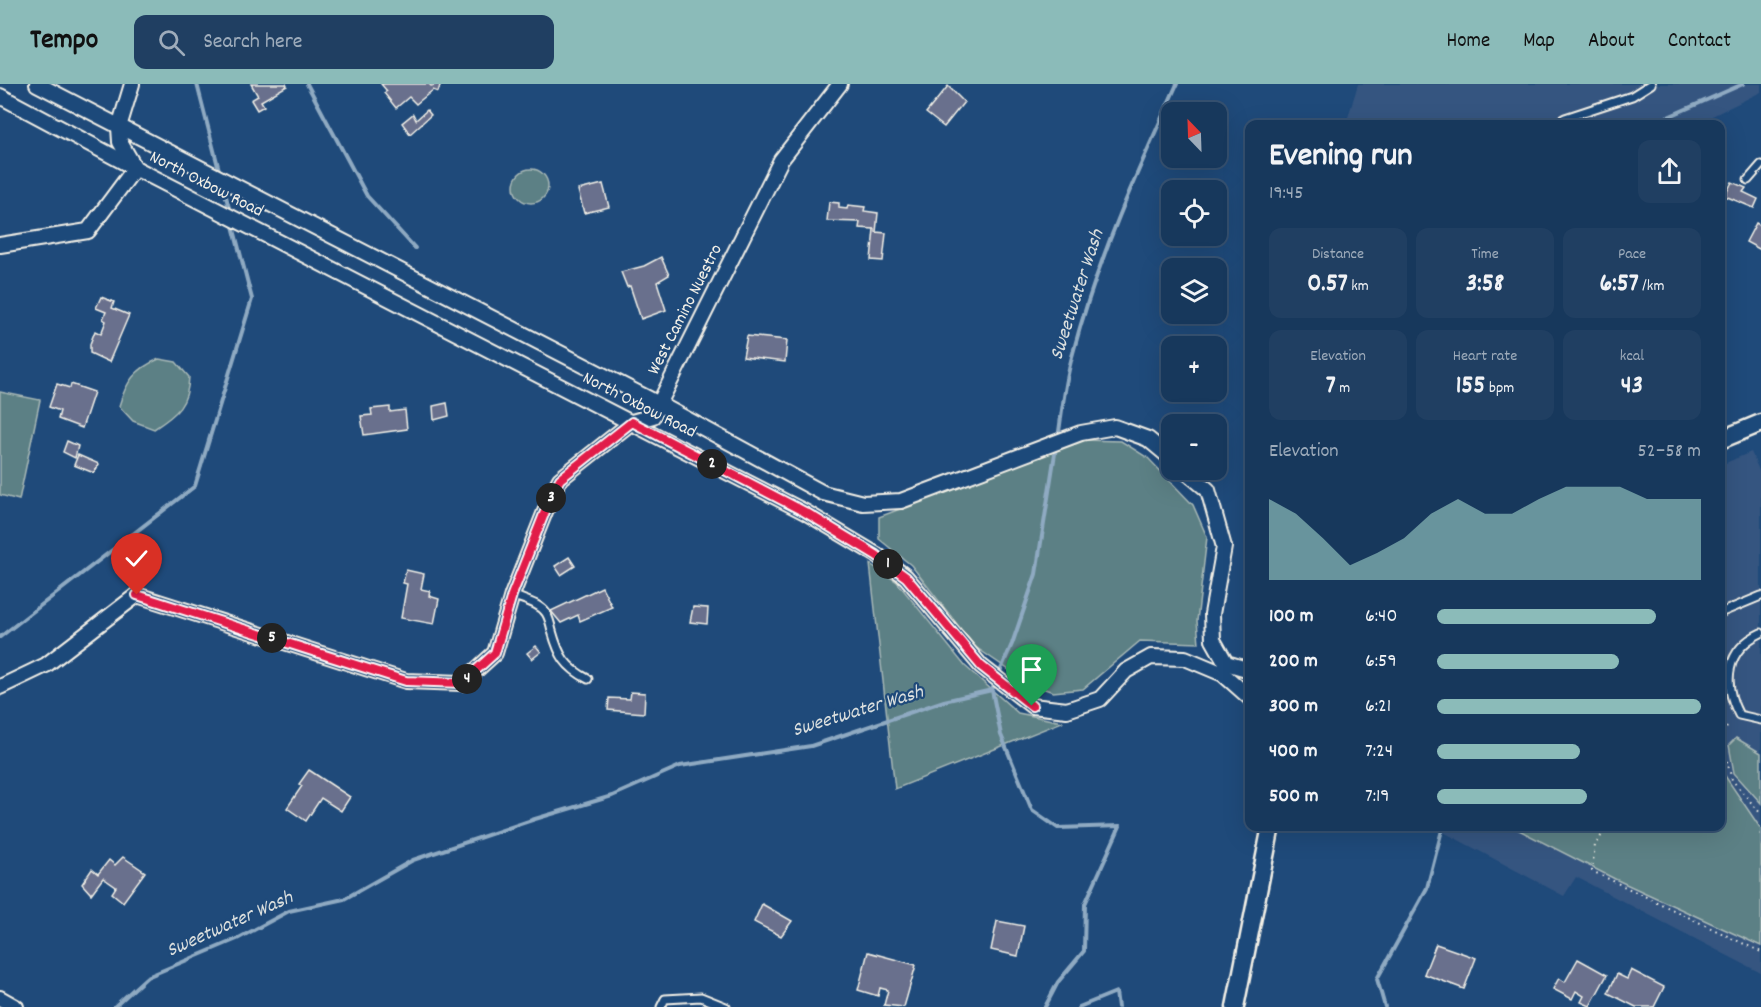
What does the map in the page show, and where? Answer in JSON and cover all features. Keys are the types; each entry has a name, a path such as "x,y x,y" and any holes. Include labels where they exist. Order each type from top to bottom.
{"street":[{"name":"North Oxbow Road","path":"37,84 659,404 822,493 863,503 901,501 1081,433 1115,426 1148,439 1161,450"},
{"path":"0,245 88,231 135,168 120,142 119,127 132,84"},
{"name":"West Camino Nuestro","path":"0,687 46,665 137,595 406,681 462,683 495,653 512,595 560,479 632,422 654,416 781,160 840,84"},
{"name":"North Oxbow Road","path":"0,96 135,168 805,512 876,555 906,577 981,666 1032,706 1067,710 1100,699 1126,671 1150,657 1185,658 1223,674 1245,694"},
{"path":"1725,438 1761,423"},
{"path":"1196,480 1208,490 1224,547 1212,614 1213,640 1226,663 1245,669"},
{"path":"1235,1007 1270,831"},
{"path":"0,998 16,1007"}],"lane":[{"path":"1562,120 1632,96 1651,84"},
{"path":"1749,180 1761,165"},
{"path":"512,595 546,612 557,650 563,660 577,673 588,679"},
{"path":"1725,611 1761,596"},
{"path":"1761,633 1748,639 1733,657 1728,682 1732,701 1740,715 1761,720"},
{"path":"661,1007 665,999 701,997 726,1007"}],"path":[{"path":"1725,732 1727,727"},
{"path":"1725,753 1732,780 1761,814"},
{"path":"1605,831 1595,845 1592,871 1761,952"}],"shaded area":[{"path":"1358,84 1761,84 1761,92 1704,120 1347,120"},
{"path":"1751,452 1761,475 1761,973 1576,877 1564,896 1442,831 1725,831 1725,463"}],"green space":[{"path":"531,169 543,174 548,186 543,198 531,203 519,198 514,186 519,174"},
{"path":"159,359 176,362 189,377 184,402 180,408 154,429 133,421 119,406 128,383 133,377 144,367"},
{"path":"0,392 40,400 19,500 0,495"},
{"path":"1081,440 1121,441 1148,458 1161,472 1161,480 1169,480 1193,505 1207,537 1197,621 1199,643 1140,641 1083,689 1053,692 1028,683 974,646 911,565 879,539 879,517"},
{"path":"870,564 897,582 965,666 1018,713 1062,722 895,789"},
{"path":"1736,738 1761,753 1761,803 1734,773 1729,745"},
{"path":"1725,776 1761,829 1761,946 1615,879 1521,831 1725,831"}],"building":[{"path":"251,84 286,84 287,86 261,101 264,106 257,110 251,100 258,96"},
{"path":"381,84 429,84 431,86 438,84 440,86 438,92 433,90 416,104 409,97 396,108 384,93 387,91"},
{"path":"948,86 964,102 944,127 926,113"},
{"path":"427,110 431,115 410,134 402,123 413,114 416,120"},
{"path":"1732,182 1746,188 1743,192 1758,199 1754,208 1725,196"},
{"path":"603,184 609,207 584,213 578,190"},
{"path":"829,202 839,203 839,208 847,209 848,205 865,207 864,211 878,213 876,232 886,233 883,261 871,260 874,229 859,228 860,222 827,221"},
{"path":"1756,223 1761,226 1761,250 1746,242"},
{"path":"661,257 669,275 657,282 666,310 641,319 630,286 627,287 621,272 644,266"},
{"path":"101,297 114,302 112,308 129,315 109,362 90,353 90,344 95,331 101,334 106,321 103,319 106,312 96,308"},
{"path":"747,336 787,340 785,362 743,357"},
{"path":"57,384 70,388 71,384 94,392 82,428 58,419 60,411 49,407"},
{"path":"447,403 449,416 434,420 433,406"},
{"path":"390,407 390,412 405,410 407,429 364,435 361,416 372,415 371,409"},
{"path":"67,441 78,446 75,458 63,452"},
{"path":"78,455 99,464 94,473 74,465"},
{"path":"569,557 575,566 561,575 555,566"},
{"path":"406,570 424,574 421,589 430,591 429,596 439,599 434,624 401,618 407,584 403,583"},
{"path":"602,587 612,607 580,621 578,615 561,623 551,611"},
{"path":"693,607 708,608 707,624 690,622"},
{"path":"536,646 541,652 532,659 527,653"},
{"path":"631,692 645,693 644,713 608,710 609,698 630,699"},
{"path":"309,770 350,797 341,811 321,798 306,821 287,808 302,786 299,784"},
{"path":"123,857 145,872 123,902 112,893 116,887 103,878 91,894 82,884 92,869 98,874 109,860 115,865"},
{"path":"762,904 792,921 781,936 754,922"},
{"path":"997,921 1024,926 1018,956 991,950"},
{"path":"1436,944 1476,958 1464,989 1424,974"},
{"path":"868,952 916,965 904,1007 884,1005 888,990 880,988 878,996 858,990"},
{"path":"1578,959 1607,975 1590,1006 1581,1002 1584,996 1576,991 1572,999 1553,989 1559,978 1565,982"},
{"path":"1631,970 1664,987 1654,1007 1636,1007 1608,993 1617,974 1627,979"}],"waterway":[{"path":"197,84 220,174"},
{"path":"307,84 367,196 415,248"},
{"name":"Sweetwater Wash","path":"1058,439 1070,364 1094,284 1133,183 1177,84"},
{"path":"1661,120 1743,84"},
{"path":"223,185 230,212"},
{"path":"0,637 195,486 252,299 232,222"},
{"name":"Sweetwater Wash","path":"114,1007 147,977 237,939 289,911 344,899 413,860 612,796 680,766 811,746 944,701 992,690 1012,644 1036,574 1056,447"},
{"path":"992,690 1001,735 1032,810 1058,828 1120,826 1085,904 1084,951 1058,982 1045,1007"},
{"path":"1385,1007 1377,979 1427,888 1442,831"},
{"path":"1079,1007 1116,992 1118,1007"}],"route":[{"path":"137,595 406,681 462,683 495,653 512,595 560,479 632,422 805,512 876,555 906,577 981,666 1032,706"}]}
